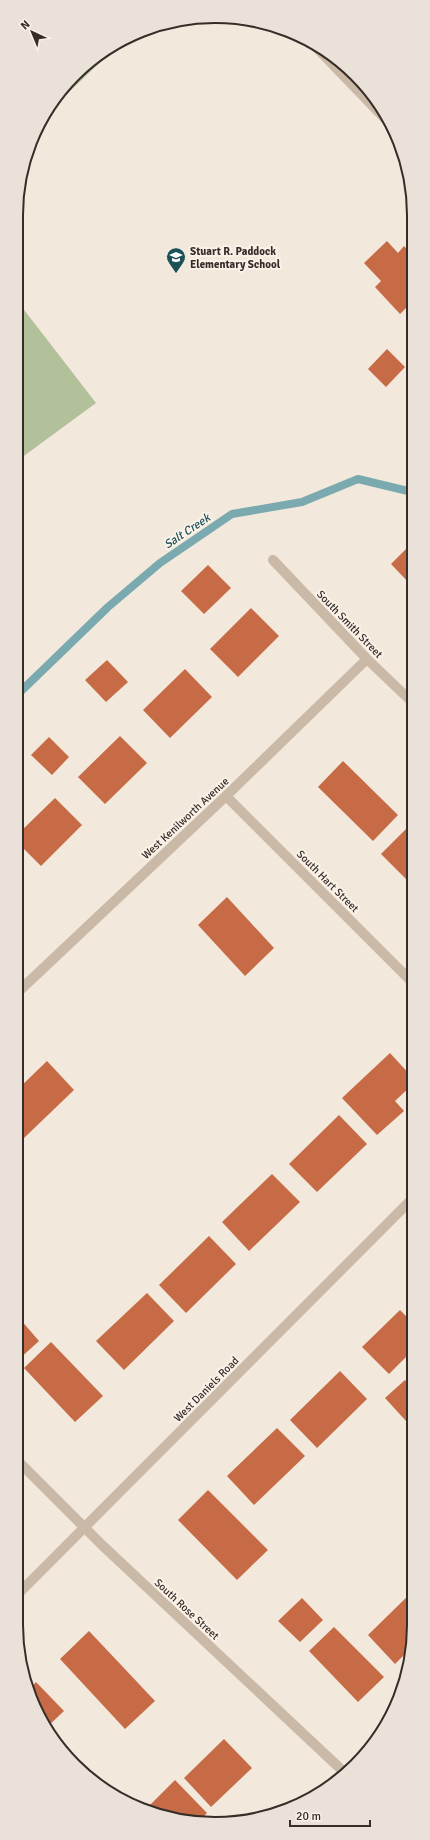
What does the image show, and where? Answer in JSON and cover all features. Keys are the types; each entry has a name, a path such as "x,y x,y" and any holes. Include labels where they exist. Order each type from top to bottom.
{"street":[{"path":"329,61 375,109"},
{"name":"South Smith Street","path":"273,560 367,659 407,697"},
{"name":"West Kenilworth Avenue","path":"23,987 226,796 367,659"},
{"name":"South Hart Street","path":"226,796 407,977"},
{"name":"West Daniels Road","path":"23,1589 407,1204"},
{"name":"South Rose Street","path":"23,1466 84,1528 341,1770"}],"green space":[{"path":"106,57 64,97 79,79"},
{"path":"23,308 96,403 23,457"}],"building":[{"path":"387,241 398,253 404,246 407,249 407,307 400,314 375,287 381,281 364,263"},
{"path":"387,349 405,367 386,387 368,369"},
{"path":"407,548 407,581 391,564"},
{"path":"208,565 231,588 204,614 181,591"},
{"path":"251,608 279,636 238,677 210,649"},
{"path":"107,660 128,682 106,702 85,680"},
{"path":"185,669 212,697 170,738 143,710"},
{"path":"120,736 147,763 105,804 78,777"},
{"path":"49,737 69,757 52,775 31,755"},
{"path":"343,761 398,815 373,841 318,787"},
{"path":"55,798 82,825 41,866 23,848 23,829"},
{"path":"407,828 407,880 381,854"},
{"path":"227,897 274,948 245,976 198,925"},
{"path":"390,1053 407,1072 407,1090 395,1101 404,1111 377,1135 342,1098"},
{"path":"47,1061 74,1090 24,1138 23,1137 23,1084"},
{"path":"339,1115 367,1144 317,1192 289,1164"},
{"path":"272,1174 300,1202 249,1251 222,1222"},
{"path":"209,1236 236,1264 186,1313 159,1285"},
{"path":"147,1293 174,1321 124,1370 96,1341"},
{"path":"400,1310 407,1317 407,1356 389,1374 362,1347"},
{"path":"23,1322 39,1341 23,1356"},
{"path":"51,1342 103,1396 75,1422 24,1368"},
{"path":"340,1371 367,1399 317,1448 290,1420"},
{"path":"405,1380 407,1382 406,1421 385,1398"},
{"path":"277,1428 305,1456 254,1505 227,1476"},
{"path":"208,1490 268,1550 237,1580 178,1520"},
{"path":"407,1597 407,1638 404,1655 395,1664 368,1635"},
{"path":"302,1598 323,1620 300,1642 278,1621"},
{"path":"334,1627 384,1677 358,1702 309,1651"},
{"path":"89,1631 155,1701 125,1729 60,1659"},
{"path":"36,1682 64,1711 50,1724 43,1710 33,1686"},
{"path":"224,1739 252,1768 211,1807 184,1778"},
{"path":"175,1780 207,1813 202,1817 178,1813 150,1805"}],"waterway":[{"name":"Salt Creek","path":"23,689 108,607 160,563 232,514 302,502 358,479 407,491"}],"place":[{"name":"Stuart R. Paddock Elementary School","path":"176,274"}]}
